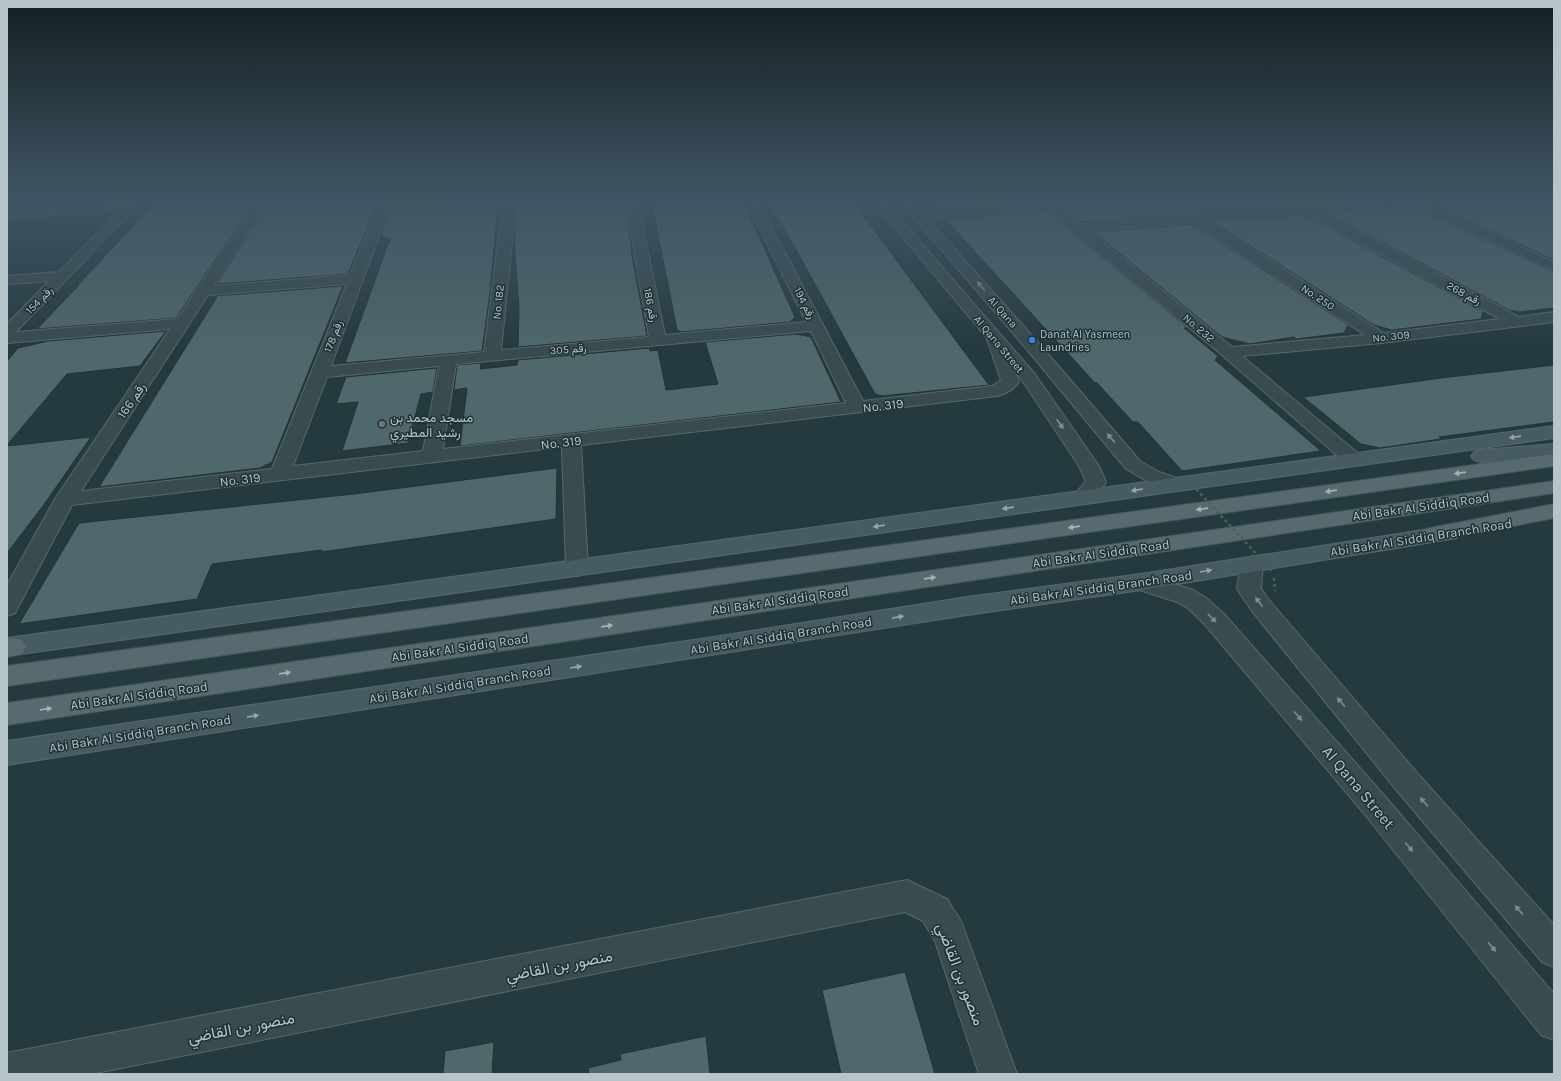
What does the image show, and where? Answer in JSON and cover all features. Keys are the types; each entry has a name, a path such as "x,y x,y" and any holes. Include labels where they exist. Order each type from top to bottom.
{"main road":[{"path":"1233,476 1554,432"},
{"path":"9,647 1082,498 1183,481 1554,450"},
{"path":"7,676 1554,460"},
{"name":"Abi Bakr Al Siddiq Road","path":"7,714 1554,487"},
{"path":"1430,535 1554,511"},
{"name":"Abi Bakr Al Siddiq Branch Road","path":"7,753 967,606 1142,582 1262,568 1430,535 1554,517"}],"street":[{"name":"رقم 154","path":"7,333 88,249"},
{"name":"رقم 166","path":"7,607 65,499 231,249"},
{"name":"رقم 178","path":"280,474 367,249"},
{"name":"No. 182","path":"492,356 504,249"},
{"name":"رقم 186","path":"641,249 658,340"},
{"name":"رقم 194","path":"777,249 858,408"},
{"name":"Al Qana Street","path":"920,249 1028,377 1089,466 1096,482 1082,498"},
{"name":"Al Qana","path":"948,249 1133,465 1152,476 1183,481"},
{"name":"No. 232","path":"1104,249 1354,459"},
{"name":"No. 250","path":"1244,249 1381,338"},
{"name":"رقم 268","path":"1383,249 1517,322"},
{"path":"1517,249 1554,267"},
{"path":"7,280 62,276"},
{"path":"203,291 356,279"},
{"name":"No. 309","path":"1228,352 1381,338 1554,317"},
{"path":"7,338 182,323"},
{"name":"رقم 305","path":"320,372 816,326"},
{"name":"No. 319","path":"65,499 997,391 1010,382 995,339"},
{"path":"1028,377 1043,395 1059,398 1066,394 1066,386 1030,343"},
{"path":"432,457 448,360"},
{"path":"571,441 577,568"},
{"path":"1262,568 1249,589 1260,605 1408,783 1554,950"},
{"name":"Al Qana Street","path":"1142,582 1186,596 1197,603 1216,621 1372,802 1554,1022"},
{"name":"منصور بن القاضي","path":"7,1072 907,896 935,910 949,933 998,1074"}],"path":[{"path":"1183,481 1262,568"}],"building":[{"path":"111,249 222,249 176,318 37,329"},
{"path":"239,249 358,249 348,274 217,284"},
{"path":"386,249 494,249 482,351 345,363"},
{"path":"515,249 632,249 647,336 518,347 519,309"},
{"path":"661,249 765,249 795,317 790,322 682,332 677,330"},
{"path":"796,249 888,249 989,385 882,396 875,394"},
{"path":"973,249 1093,249 1188,328 1184,328 1218,356 1215,360 1321,451 1182,471 1138,422 1133,422 1097,383 1095,383"},
{"path":"1114,249 1232,249 1348,325 1344,333 1296,339 1294,337 1250,344 1222,337"},
{"path":"1256,249 1369,249 1483,311 1481,319 1392,330 1374,325"},
{"path":"1396,249 1505,249 1554,272 1554,308 1520,312 1509,310"},
{"path":"1531,249 1554,249 1554,260"},
{"path":"343,286 272,462 260,468 99,487 217,297 215,296"},
{"path":"166,331 140,366 67,374 7,445 7,361 18,348 48,341"},
{"path":"796,334 811,337 841,402 460,446 467,388 454,390 457,365 481,363 480,369 517,365 518,360 649,348 650,351 658,350 666,390 718,384 705,342"},
{"path":"1554,365 1554,422 1439,437 1441,439 1380,448 1361,444 1303,397 1441,378"},
{"path":"437,368 433,392 421,394 408,443 342,451 358,402 336,404 346,377"},
{"path":"91,437 43,506 7,553 7,446"},
{"path":"557,468 556,519 321,552 322,550 212,564 197,599 19,624 79,523 354,494"},
{"path":"905,972 935,1074 841,1074 822,990"},
{"path":"706,1036 710,1074 589,1074 588,1068 621,1060 620,1054"},
{"path":"494,1042 492,1074 443,1074 445,1051"}],"place":[{"name":"Danat Al Yasmeen Laundries","path":"1032,340"},
{"name":"مسجد محمد بن رشيد المطيري","path":"382,424"}]}
